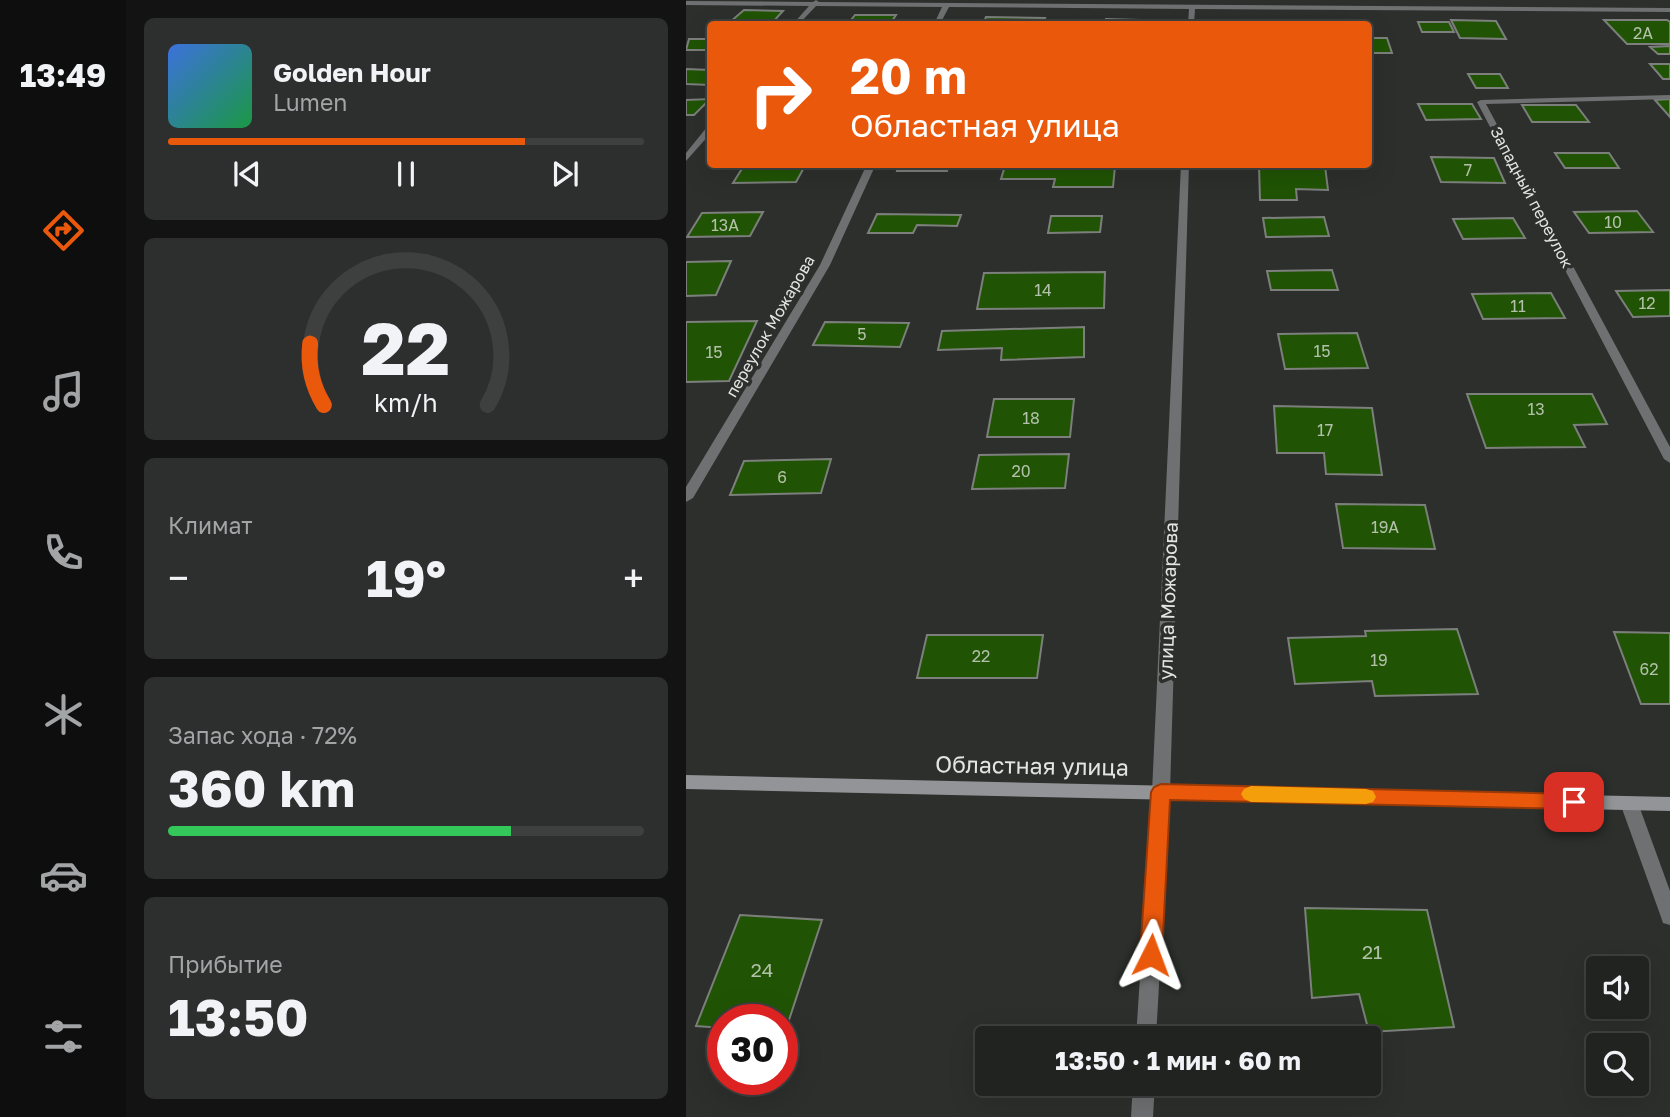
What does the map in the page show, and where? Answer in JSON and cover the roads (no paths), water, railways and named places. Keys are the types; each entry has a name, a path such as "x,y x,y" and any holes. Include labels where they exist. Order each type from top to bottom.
{"main road":[{"name":"Областная улица","path":"686,782 1670,804"}],"street":[{"path":"799,21 815,2"},
{"path":"686,3 1670,10"},
{"path":"938,21 946,6"},
{"path":"1191,21 1192,8"},
{"name":"Западный переулок","path":"1670,97 1481,102 1670,459"},
{"path":"686,158 707,133"},
{"name":"переулок Можарова","path":"686,498 825,265 870,168"},
{"name":"улица Можарова","path":"1147,1026 1161,792 1185,168"},
{"path":"1629,803 1670,917"},
{"path":"1142,1117 1143,1096"}]}
